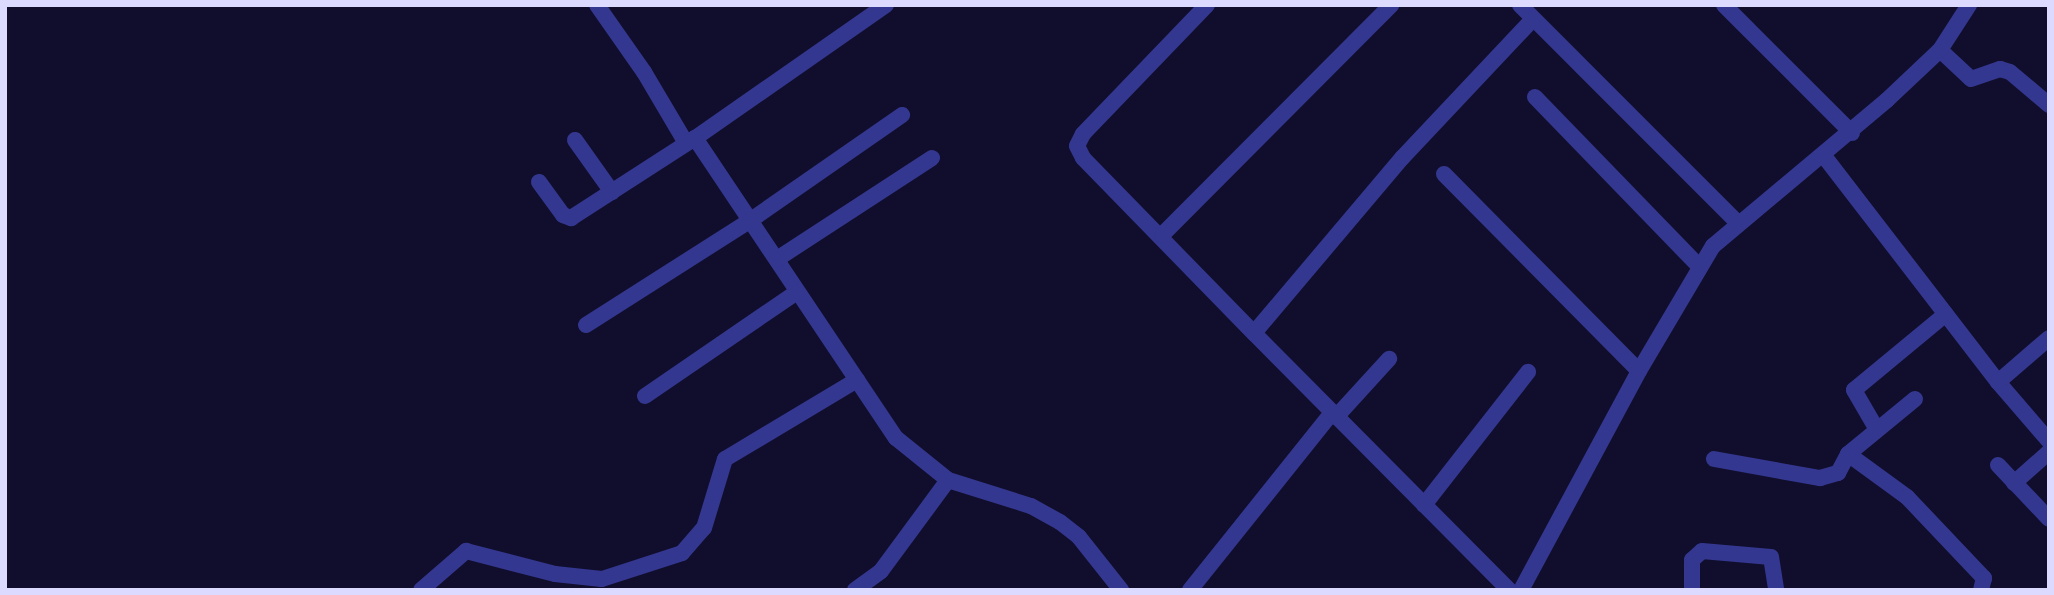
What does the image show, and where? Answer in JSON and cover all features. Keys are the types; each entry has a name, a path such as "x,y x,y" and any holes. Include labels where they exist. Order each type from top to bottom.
{"street":[{"path":"597,5 690,141 751,220 896,438 948,480 1022,502 1060,522 1079,537 1121,590"},
{"path":"539,182 568,218 690,141 886,5"},
{"path":"1207,5 1083,134 1077,146 1083,158 1162,234 1254,333 1509,590"},
{"path":"1162,234 1391,5"},
{"path":"1520,5 1738,223"},
{"path":"1724,5 1852,133"},
{"path":"1521,590 1698,265 1738,223 1852,133 1940,50 1969,5"},
{"path":"1254,333 1402,158 1533,19"},
{"path":"1940,50 1971,79 2000,69 2010,72 2049,105"},
{"path":"1535,97 1698,265"},
{"path":"586,325 751,220 902,115"},
{"path":"575,140 612,192"},
{"path":"1824,156 1998,382 2049,441"},
{"path":"777,259 932,158"},
{"path":"1444,174 1639,371"},
{"path":"645,396 797,292"},
{"path":"1876,428 1854,390 1946,314"},
{"path":"1998,382 2049,338"},
{"path":"1190,590 1334,415 1389,359"},
{"path":"1424,505 1528,372"},
{"path":"421,590 466,551 555,574 608,584 691,547 704,528 724,459 857,380"},
{"path":"1714,459 1820,478 1838,472 1848,454 1876,428 1915,399"},
{"path":"2014,483 2049,452"},
{"path":"1848,454 1907,497 1984,578 1981,590"},
{"path":"1998,465 2049,519"},
{"path":"866,587 881,571 948,480"},
{"path":"1692,590 1694,554 1771,557 1776,590"}]}
